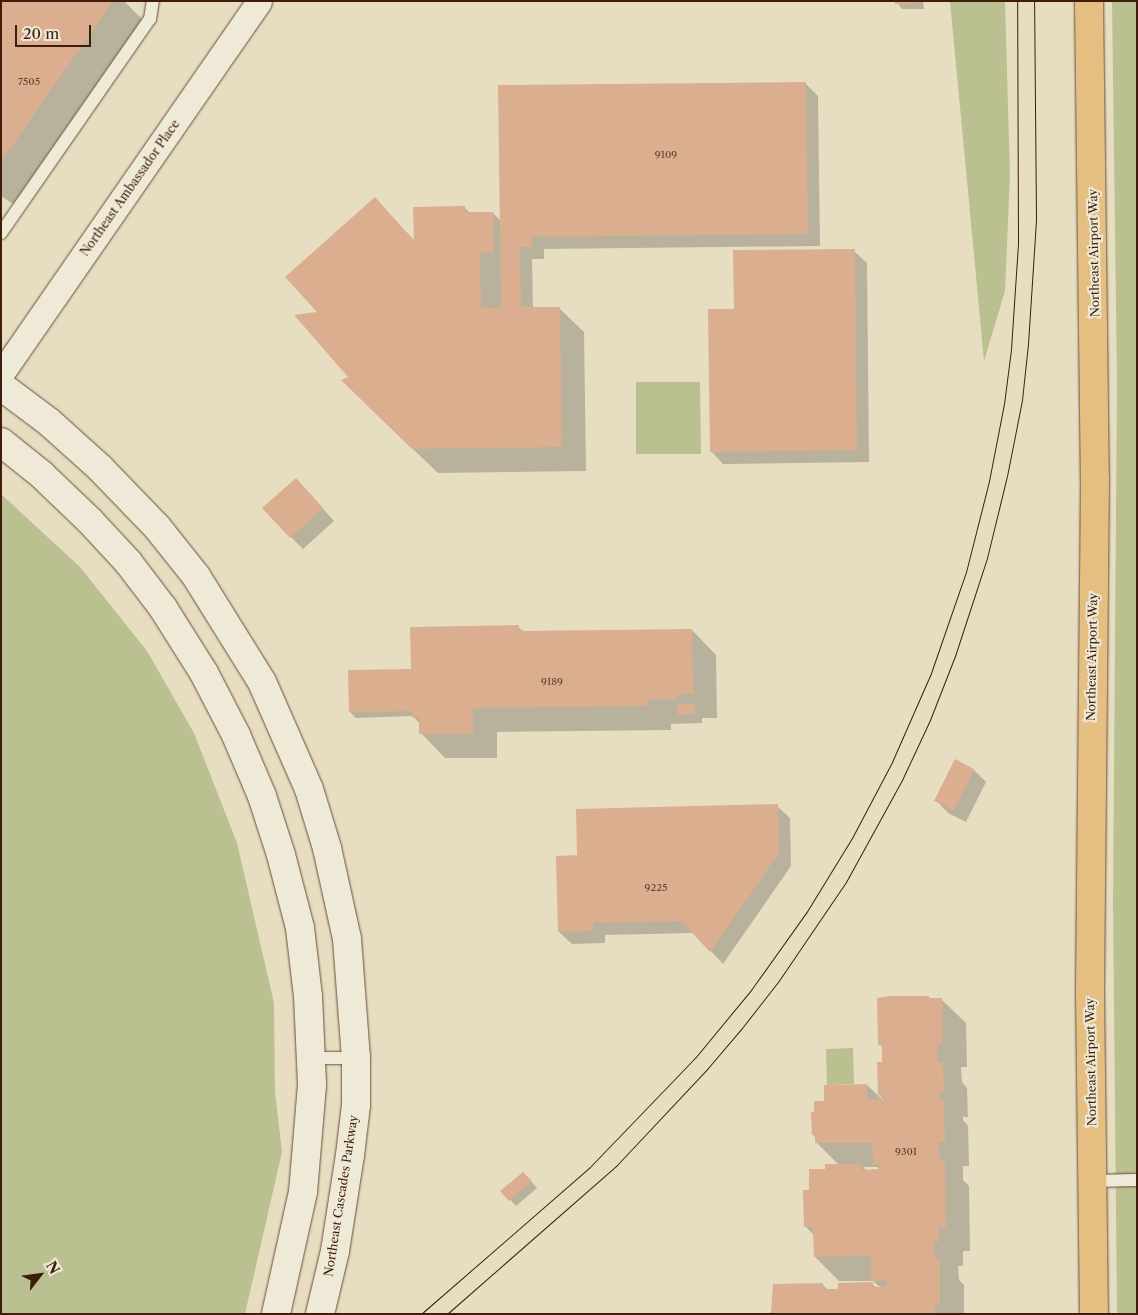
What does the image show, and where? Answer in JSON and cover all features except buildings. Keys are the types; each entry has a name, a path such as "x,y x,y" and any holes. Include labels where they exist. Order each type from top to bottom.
{"main road":[{"name":"Northeast Airport Way","path":"1089,1 1095,469 1090,992 1094,1314"}],"street":[{"name":"Northeast Ambassador Place","path":"1,374 259,2"},
{"name":"Northeast Cascades Parkway","path":"1,386 49,422 100,468 157,527 196,576 262,682 298,761 327,848 347,939 356,1058 356,1105 350,1156 335,1251 320,1314"},
{"path":"1,442 48,481 128,562 163,608 204,673 236,735 262,796 281,855 300,928 308,996 312,1058 308,1141 303,1192 276,1314"}],"lane":[{"path":"1,233 150,19 153,1"},
{"path":"312,1058 356,1058"},
{"path":"1093,1181 1137,1180"}],"green space":[{"path":"950,1 1005,1 1010,175 1005,291 984,361"},
{"path":"1112,1 1137,1 1137,1314 1117,1314 1113,902 1117,382"},
{"path":"636,382 700,382 701,454 636,454"},
{"path":"1,494 80,567 147,651 194,733 237,843 274,1003 275,1092 282,1152 245,1314 1,1314"},
{"path":"853,1048 854,1084 827,1085 826,1049"}],"tram line":[{"path":"421,1314 589,1168 695,1058 751,990 806,913 852,838 892,762 931,673 966,572 989,481 1004,404 1011,349 1018,243 1017,1"},
{"path":"447,1314 617,1165 708,1068 742,1028 778,982 846,882 902,780 930,720 955,656 987,558 1007,476 1022,400 1028,344 1036,219 1034,1"}]}
